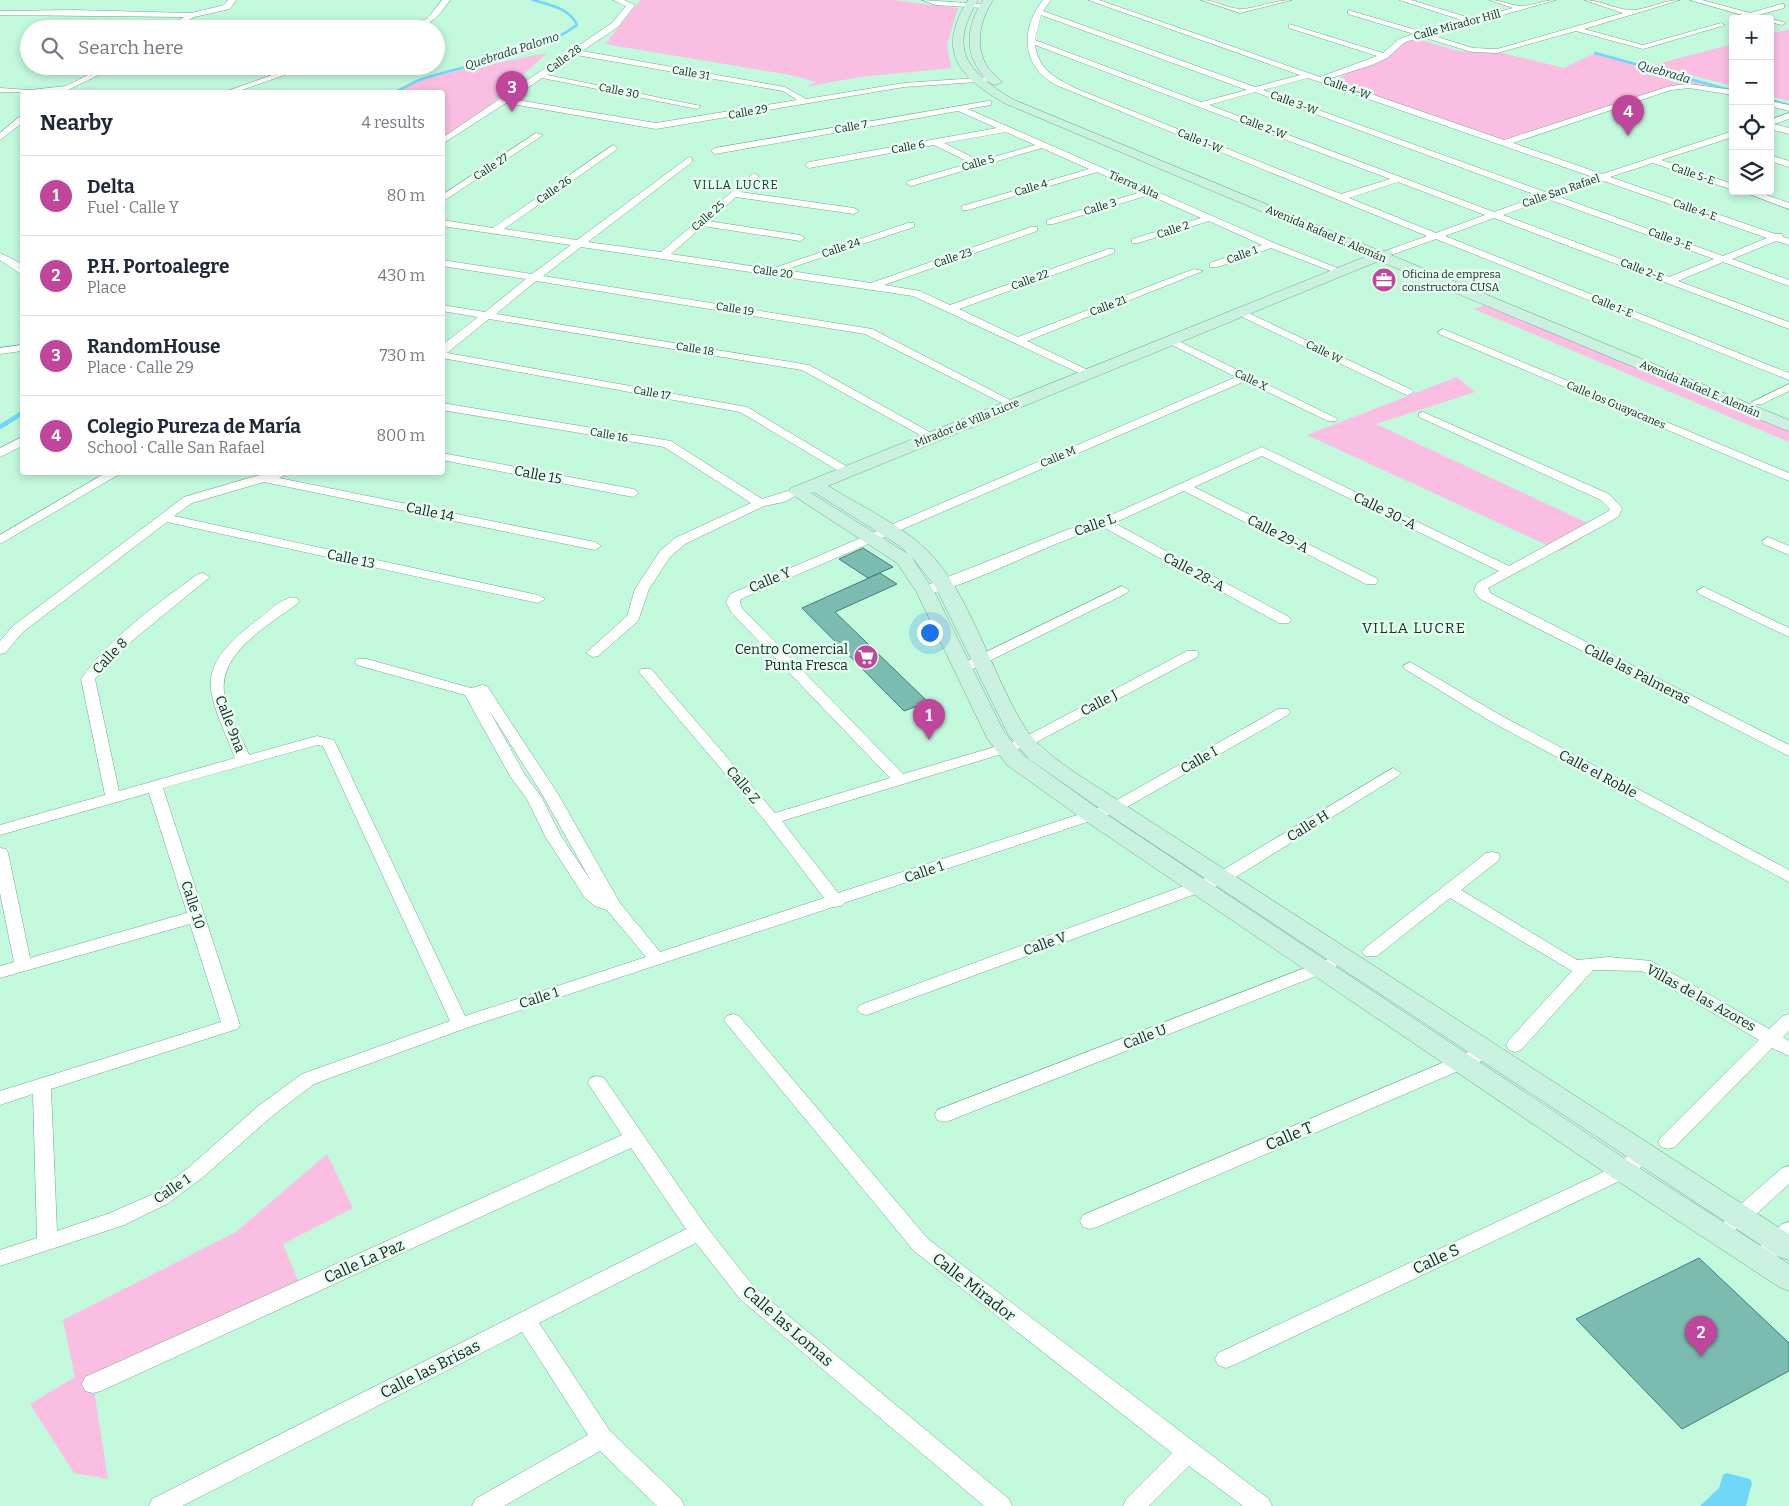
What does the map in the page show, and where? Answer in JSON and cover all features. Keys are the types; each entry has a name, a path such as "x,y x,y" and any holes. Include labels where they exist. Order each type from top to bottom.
{"main road":[{"name":"Avenida Rafael E. Alemán","path":"971,3 960,29 958,51 962,64 975,80 1024,109 1789,415"},
{"name":"Avenida Rafael E. Alemán","path":"986,3 975,30 975,50 980,63 991,79 1009,91 1047,110 1789,426"},
{"name":"Mirador de Villa Lucre","path":"806,488 1385,254"},
{"path":"806,488 880,534 912,557 935,588 971,665 994,734 1004,748 1041,780 1092,816 1345,958 1487,1050 1642,1155 1740,1217 1785,1240"},
{"path":"971,665 1015,730 1037,754 1114,808 1321,968 1789,1280"}],"street":[{"path":"183,20 192,15 227,6 232,0"},
{"path":"432,20 446,0"},
{"name":"Calle 28","path":"445,140 615,25 631,5 617,0"},
{"path":"926,0 936,3 986,3"},
{"path":"1037,10 1047,0"},
{"name":"Calle 4-W","path":"1092,0 1600,177"},
{"path":"1205,0 1240,11 1288,0"},
{"path":"1403,0 1473,22"},
{"path":"1493,0 1520,8"},
{"name":"Calle Mirador Hill","path":"1321,79 1340,74 1384,56 1399,42 1552,0"},
{"path":"1588,0 1633,13"},
{"path":"1351,12 1472,50 1496,51 1676,0"},
{"path":"1694,0 1750,15 1781,6"},
{"name":"Calle 1-W","path":"1037,10 1032,25 1031,41 1034,58 1044,74 1074,91 1435,235"},
{"name":"Calle 3-W","path":"1037,10 1550,196"},
{"path":"0,13 73,12 192,15"},
{"path":"1774,21 1782,23"},
{"path":"1577,29 1643,46 1721,25"},
{"path":"1292,26 1384,56"},
{"name":"Calle 2-W","path":"1031,41 1204,104 1494,215"},
{"name":"Calle 31","path":"574,52 785,90 806,102"},
{"path":"1204,104 1308,74"},
{"name":"Calle Mirador Hill","path":"1329,82 1338,78 1340,74"},
{"path":"62,90 94,75"},
{"path":"235,90 279,75"},
{"name":"Calle 30","path":"542,76 697,106"},
{"name":"Calle 29","path":"505,100 640,126 656,126 904,86 991,79"},
{"path":"1505,143 1670,88 1689,86 1729,92"},
{"path":"0,90 20,91"},
{"name":"Calle 7","path":"715,151 988,103"},
{"path":"1774,104 1789,108"},
{"name":"Tierra Alta","path":"958,108 1310,261 1315,267 1336,273"},
{"path":"1774,122 1789,116"},
{"path":"0,137 20,121"},
{"path":"1774,125 1789,131"},
{"name":"Calle 6","path":"809,165 1008,129"},
{"name":"Calle San Rafael","path":"1385,254 1600,177 1729,135"},
{"name":"Calle 27","path":"445,197 539,136"},
{"path":"1714,140 1729,145"},
{"path":"934,142 978,163"},
{"name":"Calle 5","path":"911,183 1044,145"},
{"name":"Calle 26","path":"495,232 612,148"},
{"path":"1774,159 1789,164"},
{"path":"445,349 535,277 689,160"},
{"name":"Calle 5-E","path":"1652,160 1729,186"},
{"name":"Calle 4","path":"965,208 1098,168"},
{"name":"Calle 25","path":"663,256 754,176"},
{"name":"Calle 4-E","path":"1600,177 1789,242"},
{"path":"1342,197 1399,179"},
{"name":"Calle 3","path":"1050,222 1150,192"},
{"path":"734,194 854,211"},
{"path":"1757,195 1789,206"},
{"name":"Calle 3-E","path":"1550,196 1789,283"},
{"name":"Calle 2-E","path":"1494,215 1789,326"},
{"name":"Calle 2","path":"1135,241 1210,218"},
{"path":"701,223 800,238"},
{"name":"Calle 20","path":"445,224 916,293 1088,374"},
{"name":"Calle 24","path":"771,272 911,225"},
{"name":"Calle 23","path":"872,286 1034,230"},
{"path":"1669,281 1789,232"},
{"name":"Calle 1-E","path":"1435,235 1789,377"},
{"name":"Calle 1","path":"1214,265 1271,245"},
{"name":"Calle 22","path":"949,309 1111,251"},
{"path":"0,256 20,268"},
{"name":"Calle 19","path":"445,263 868,331 1012,405"},
{"name":"Calle 21","path":"1018,341 1198,270"},
{"name":"Calle 18","path":"445,308 804,367 931,437"},
{"name":"Calle W","path":"1240,312 1408,392"},
{"name":"Calle los Guayacanes","path":"1443,332 1789,477"},
{"name":"Calle X","path":"1170,340 1332,419"},
{"path":"0,351 20,348"},
{"name":"Calle 17","path":"445,356 743,409 847,472"},
{"name":"Calle M","path":"880,534 1245,377"},
{"path":"1758,402 1789,387"},
{"name":"Calle 16","path":"445,407 667,444 760,503"},
{"path":"1423,415 1606,497 1616,508 1614,513 1600,522 1509,571"},
{"path":"0,453 20,442"},
{"name":"Calle 30-A","path":"1262,451 1509,571"},
{"name":"Calle L","path":"935,588 1072,532 1104,523 1262,451"},
{"name":"Calle 15","path":"445,457 633,493"},
{"path":"0,540 112,475"},
{"path":"0,650 18,629 188,500 275,475"},
{"name":"Calle 14","path":"265,478 595,546"},
{"name":"Calle 29-A","path":"1185,487 1371,581"},
{"name":"Mirador de Villa Lucre","path":"593,653 633,618 642,589 665,554 680,541 760,503 780,499 806,488"},
{"name":"Calle 13","path":"164,518 538,599"},
{"name":"Calle 28-A","path":"1104,523 1284,620"},
{"name":"Calle Y","path":"880,534 741,592 735,597 733,602 736,609 902,781"},
{"path":"1768,541 1789,551"},
{"name":"Calle las Palmeras","path":"1509,571 1482,586 1481,591 1485,596 1789,751"},
{"name":"Calle 8","path":"112,798 88,679 107,656 160,608 204,577"},
{"path":"971,665 1122,590"},
{"path":"1704,591 1789,633"},
{"name":"Calle 9na","path":"244,761 217,693 217,673 230,650 292,600"},
{"name":"Calle J","path":"772,819 1026,742 1192,654"},
{"path":"362,662 471,692 482,689 571,830 578,858"},
{"name":"Calle el Roble","path":"1410,666 1495,718 1789,877"},
{"name":"Calle Z","path":"646,672 772,819 836,902"},
{"path":"471,692 506,756 534,798 553,836 578,858 613,906 657,959"},
{"name":"Calle I","path":"1114,808 1283,712"},
{"path":"0,830 317,740 329,743 460,1024"},
{"name":"Calle H","path":"1212,882 1393,773"},
{"name":"Calle 10","path":"42,1085 231,1025 155,786"},
{"path":"534,798 550,794"},
{"name":"Calle 1","path":"0,1258 117,1219 160,1199 195,1173 264,1112 308,1079 344,1064 1114,808"},
{"path":"553,836 571,830"},
{"path":"0,853 23,966"},
{"path":"1371,952 1492,857"},
{"name":"Calle V","path":"866,1009 1212,882"},
{"name":"Villas de las Azores","path":"1449,890 1574,966 1609,963 1645,965 1789,1049"},
{"path":"0,972 197,916"},
{"name":"Calle U","path":"944,1115 1345,958"},
{"path":"1515,1045 1588,965"},
{"name":"Calle Mirador","path":"733,1020 921,1245 1188,1452 1261,1506"},
{"path":"1668,1142 1789,1020"},
{"name":"Calle T","path":"1090,1221 1487,1050"},
{"name":"Calle las Lomas","path":"598,1083 699,1232 747,1293 1001,1506"},
{"path":"0,1098 42,1085 47,1242"},
{"name":"Calle La Paz","path":"93,1384 634,1138"},
{"name":"Calle S","path":"1226,1358 1623,1171 1642,1155"},
{"path":"1720,1234 1789,1173"},
{"name":"Calle las Brisas","path":"160,1506 699,1232"},
{"path":"1760,1260 1785,1240"},
{"path":"525,1320 602,1438 673,1506"},
{"path":"483,1506 602,1438"},
{"path":"1134,1506 1188,1452"}],"shaded area":[{"path":"641,0 892,0 958,8 947,44 951,68 860,77 805,87 816,82 791,75 605,44"},
{"path":"1789,29 1789,101 1774,97 1774,33"},
{"path":"1417,39 1458,51 1502,53 1564,68 1595,53 1714,86 1712,89 1677,87 1505,143 1332,83 1349,72 1386,56 1398,45"},
{"path":"1729,45 1729,85 1653,65"},
{"path":"547,53 487,108 445,140 445,90 396,90 432,76 445,75 445,73"},
{"path":"1485,305 1789,430 1789,442 1474,309"},
{"path":"1457,377 1475,392 1376,424 1598,528 1560,551 1307,435"},
{"path":"327,1154 353,1208 283,1244 301,1288 93,1384 108,1479 74,1473 30,1404 75,1377 63,1320 236,1232"}],"water":[{"path":"1727,1473 1750,1479 1752,1483 1746,1506 1700,1506 1719,1488 1723,1475"}],"building":[{"path":"863,548 893,567 868,578 839,559"},
{"name":"Centro Comercial Punta Fresca","path":"880,573 897,584 835,612 928,702 904,711 802,608"},
{"path":"1699,1258 1789,1343 1789,1371 1682,1429 1576,1319"}],"waterway":[{"name":"Quebrada Palomo","path":"445,72 522,52 560,36 577,25 574,19 564,11 533,0"},
{"name":"Quebrada","path":"1595,53 1729,90"},
{"name":"Quebrada Palomo","path":"399,90 435,75"},
{"name":"Quebrada","path":"1774,101 1789,105"},
{"name":"Quebrada Palomo","path":"0,427 20,414"}],"place":[{"name":"RandomHouse","path":"512,112"},
{"name":"Colegio Pureza de María","path":"1628,136"},
{"name":"Oficina de empresa constructora CUSA","path":"1384,280"},
{"name":"Centro Comercial Punta Fresca","path":"866,657"},
{"name":"Delta","path":"929,740"},
{"name":"P.H. Portoalegre","path":"1701,1357"}],"district":[{"name":"VILLA LUCRE","path":"736,185"},
{"name":"VILLA LUCRE","path":"1414,628"}]}
